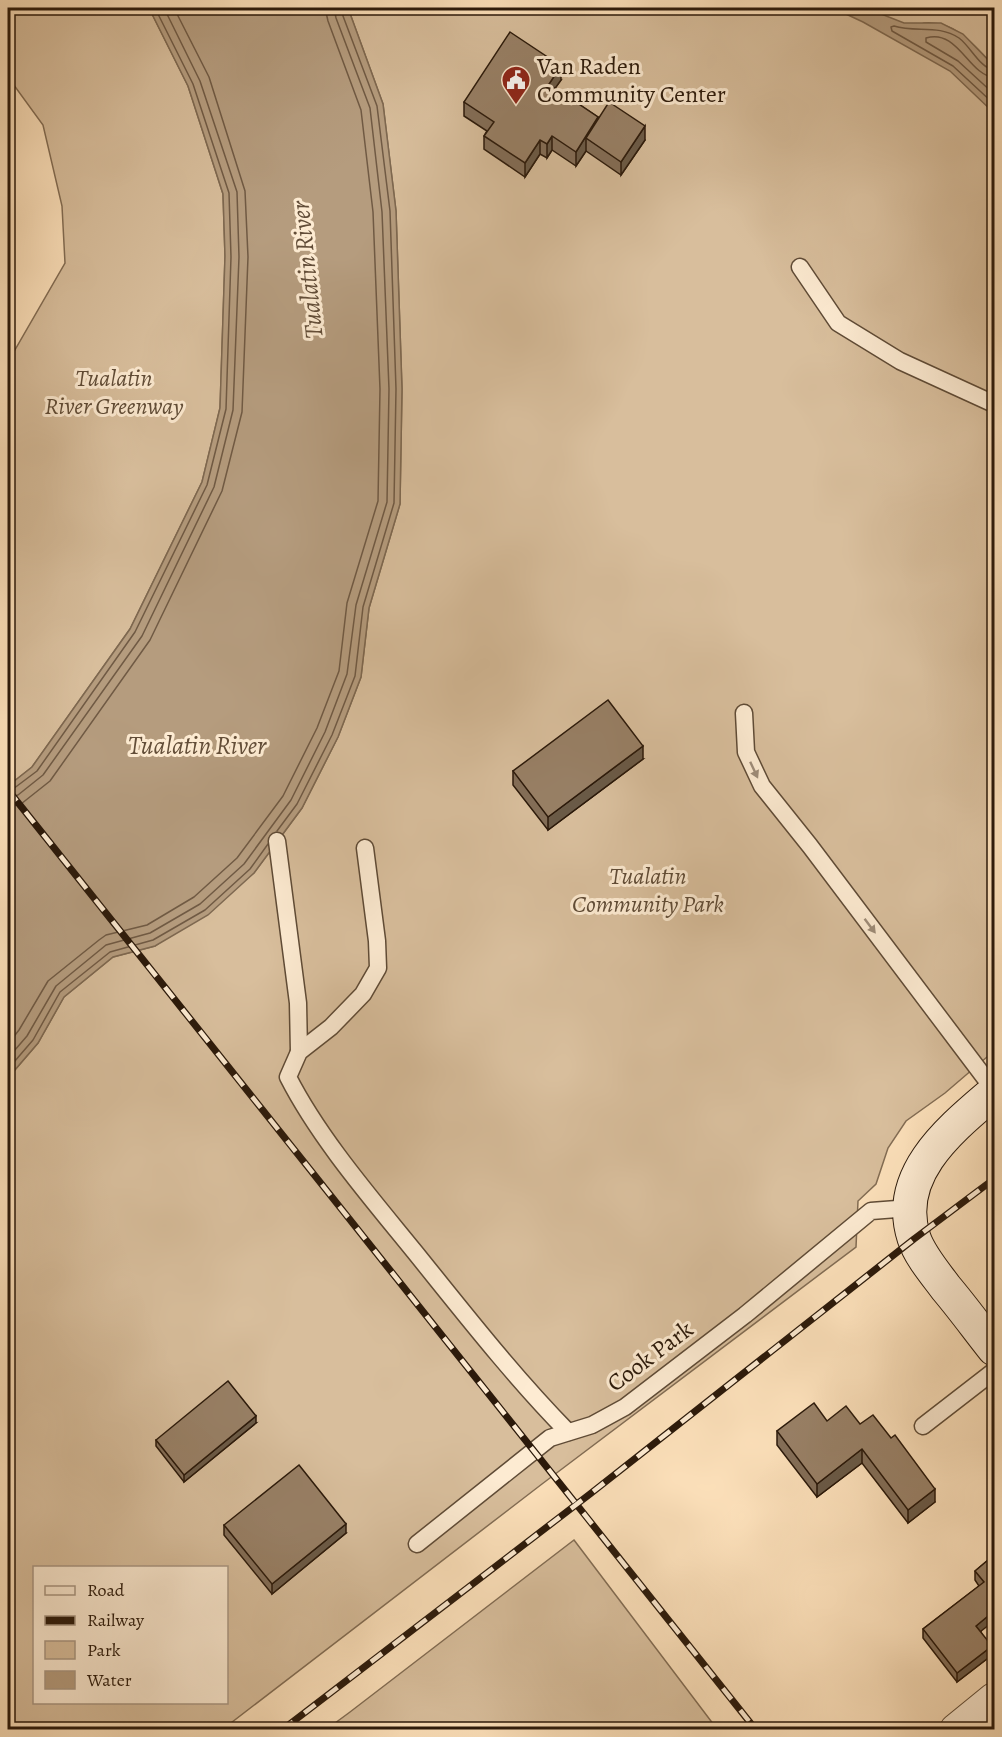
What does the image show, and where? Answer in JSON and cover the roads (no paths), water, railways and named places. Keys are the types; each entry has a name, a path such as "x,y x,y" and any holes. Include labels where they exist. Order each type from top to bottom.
{"main road":[{"path":"994,1091 934,1148 922,1166 915,1183 910,1208 914,1239 932,1270 994,1349"}],"street":[{"path":"956,1730 994,1699"}],"lane":[{"path":"800,267 838,323 900,361 994,404"},
{"path":"744,713 746,752 762,786 810,846 994,1091"},
{"path":"277,841 298,1002 299,1052 288,1077 304,1108 380,1209 494,1349 537,1400 568,1432"},
{"path":"299,1052 331,1027 363,993 378,968 377,941 365,848"},
{"name":"Cook Park","path":"417,1544 550,1438 592,1425 625,1407 744,1315 871,1211 910,1208"},
{"path":"923,1426 994,1371"}],"water":[{"name":"Tualatin River","path":"149,8 348,8 383,104 396,211 402,389 400,504 369,608 361,677 338,737 302,808 254,873 208,915 155,946 113,957 64,997 38,1043 8,1078 8,786 32,767 130,629 202,482 220,408 225,256 223,194 188,86"},
{"path":"833,8 866,8 904,23 941,23 963,34 994,66 994,113 950,71 863,22"}],"railway":[{"path":"8,790 756,1730"},
{"path":"282,1730 590,1494 914,1239 994,1179"}],"place":[{"name":"Van Raden Community Center","path":"516,106"}],"park label":[{"name":"Tualatin River Greenway","path":"114,392"},
{"name":"Tualatin Community Park","path":"648,890"}]}
